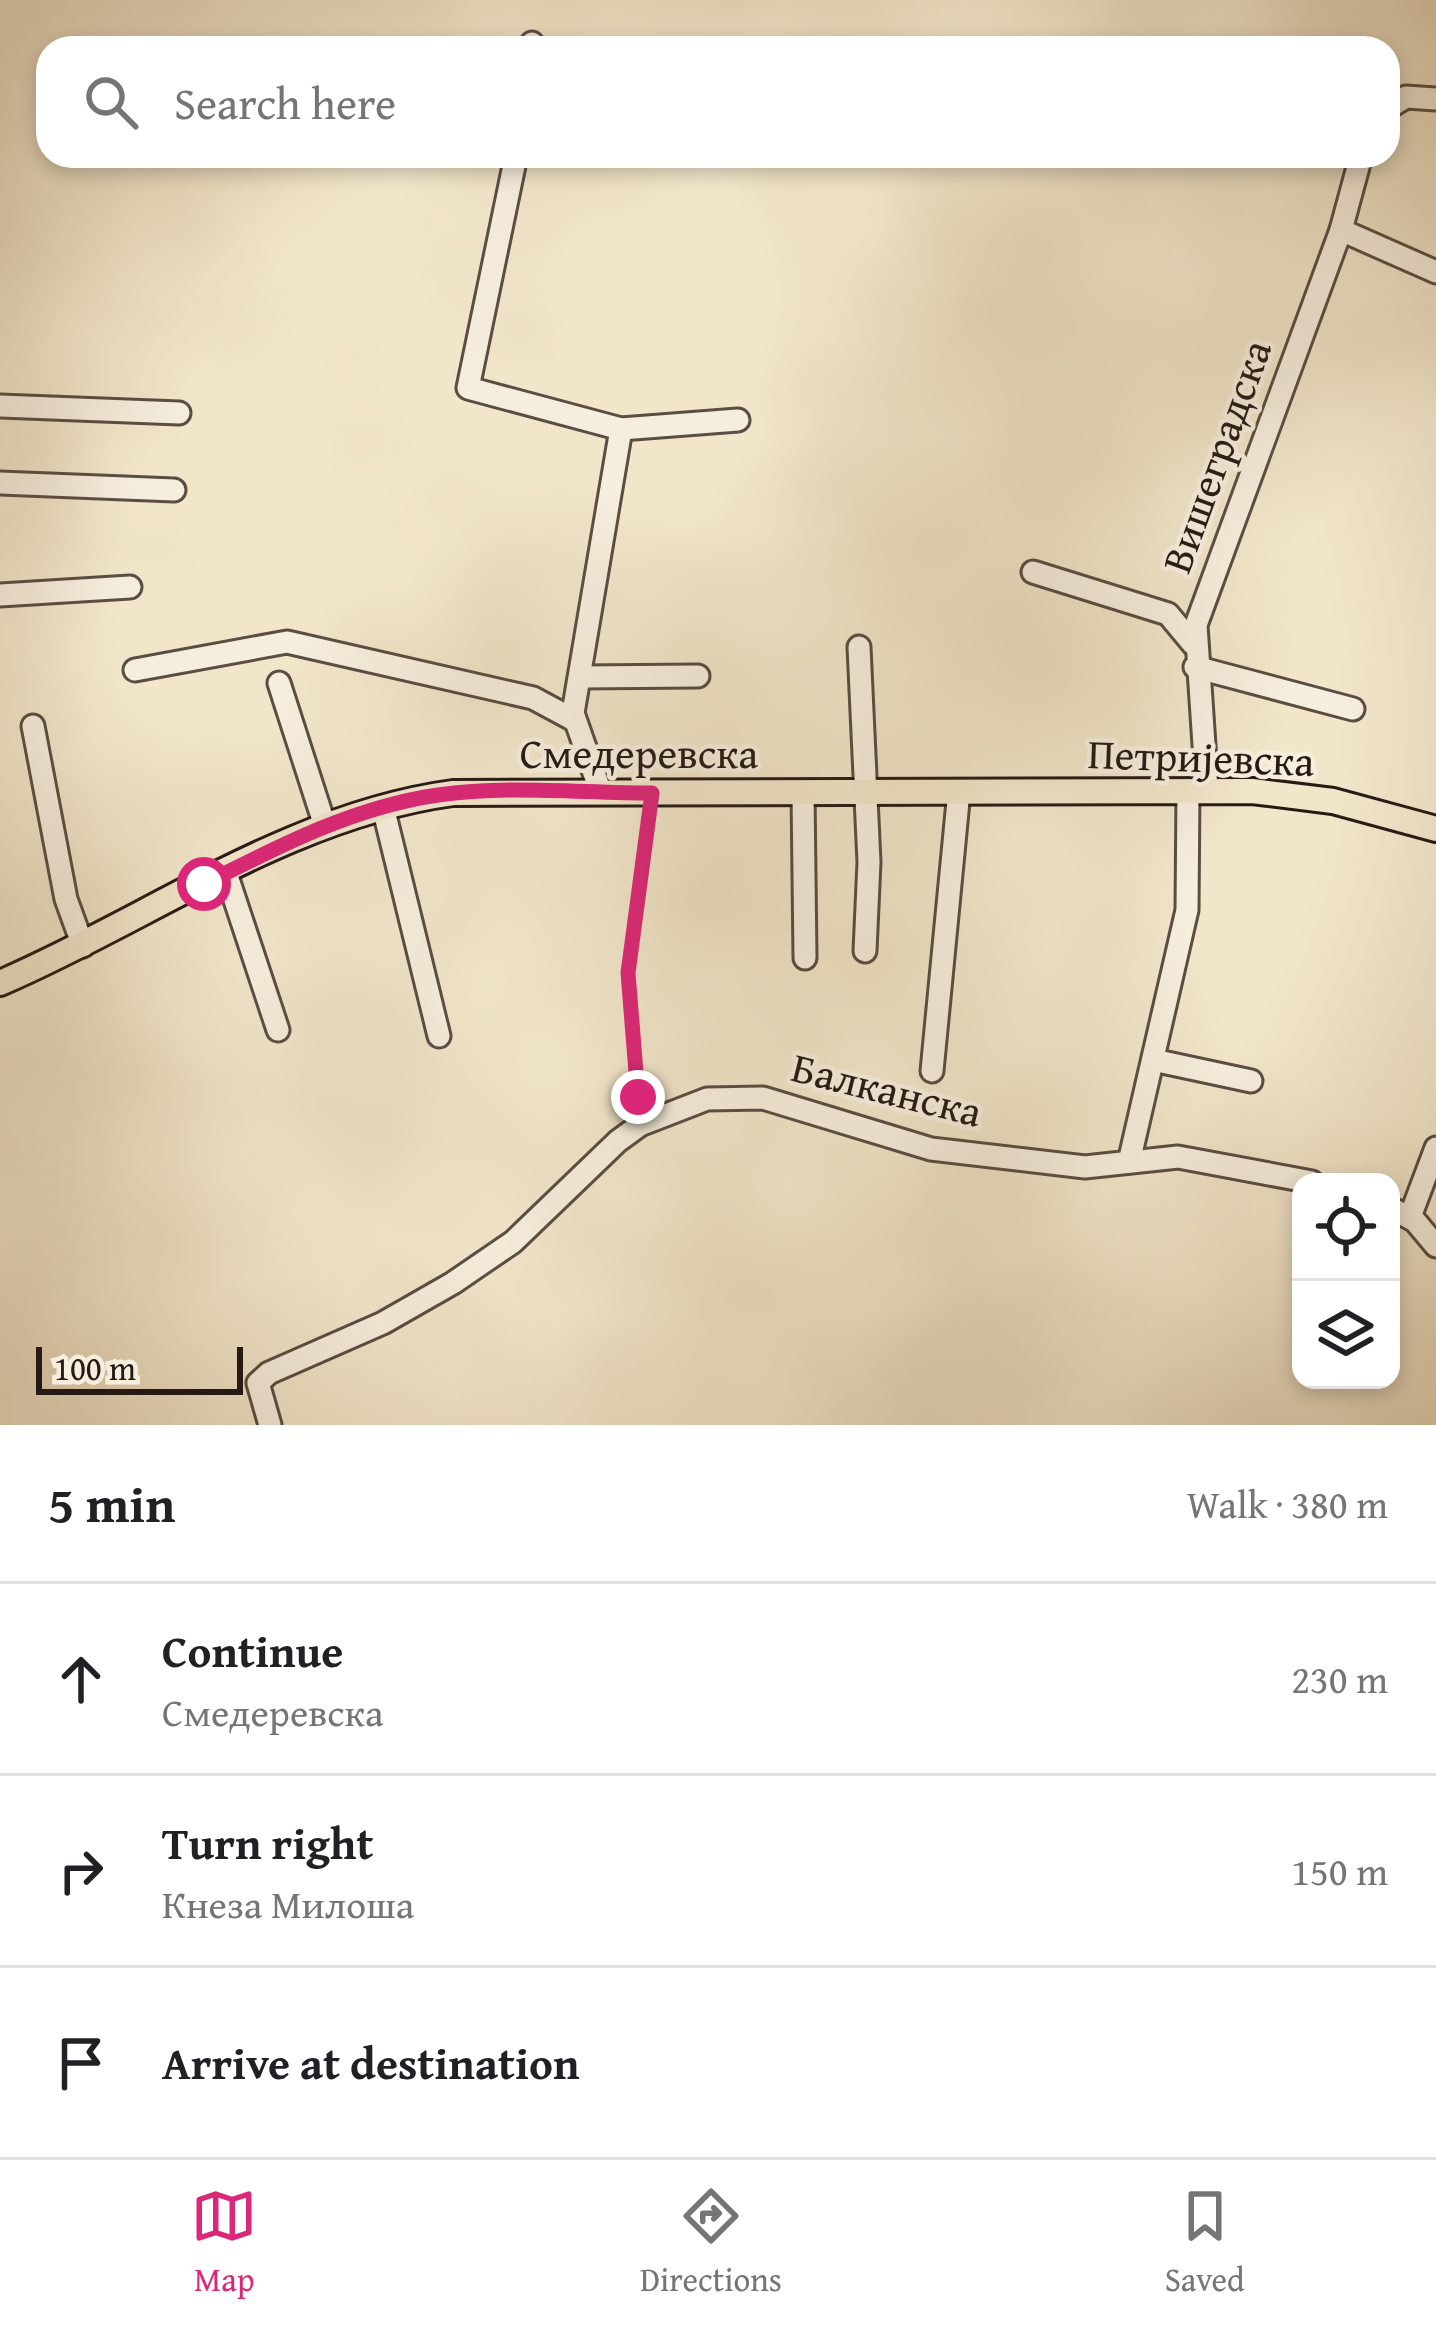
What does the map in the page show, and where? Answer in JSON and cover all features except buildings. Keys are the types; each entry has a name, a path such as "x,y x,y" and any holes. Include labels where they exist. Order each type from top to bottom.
{"main road":[{"name":"Петријевска","path":"958,791 1198,790 1333,801 1436,829"},
{"name":"Смедеревска","path":"0,982 325,826 383,807 477,791 958,791"}],"street":[{"path":"1400,101 1436,99"},
{"path":"514,168 468,388 621,429 738,420"},
{"name":"Вишеградска","path":"1129,1162 1189,897 1198,790 1194,656 1234,512 1341,230 1357,168"},
{"path":"1341,230 1436,272"},
{"path":"0,406 179,412"},
{"path":"601,793 596,766 574,720 621,429"},
{"path":"0,484 174,490"},
{"path":"1033,572 1168,614 1194,656 1353,709"},
{"path":"0,596 130,587"},
{"path":"135,670 287,642 533,698 574,720"},
{"path":"859,647 866,792 865,952"},
{"path":"580,677 698,676"},
{"path":"279,683 325,826"},
{"path":"33,726 66,899 83,946"},
{"path":"932,1071 958,791"},
{"path":"802,793 805,958"},
{"path":"383,807 439,1036"},
{"path":"226,873 278,1030"},
{"path":"1153,1060 1252,1081"},
{"name":"Балканска","path":"270,1425 258,1383 269,1373 383,1324 436,1293 513,1242 640,1125 684,1105 740,1095 819,1111 931,1149 1085,1167 1178,1156 1292,1177"},
{"path":"1436,1148 1400,1213 1436,1246"}],"path":[{"path":"640,1125 628,973 652,793"}],"route":[{"path":"204,884 325,826 417,799 517,790 652,793 628,973 638,1097"}]}
